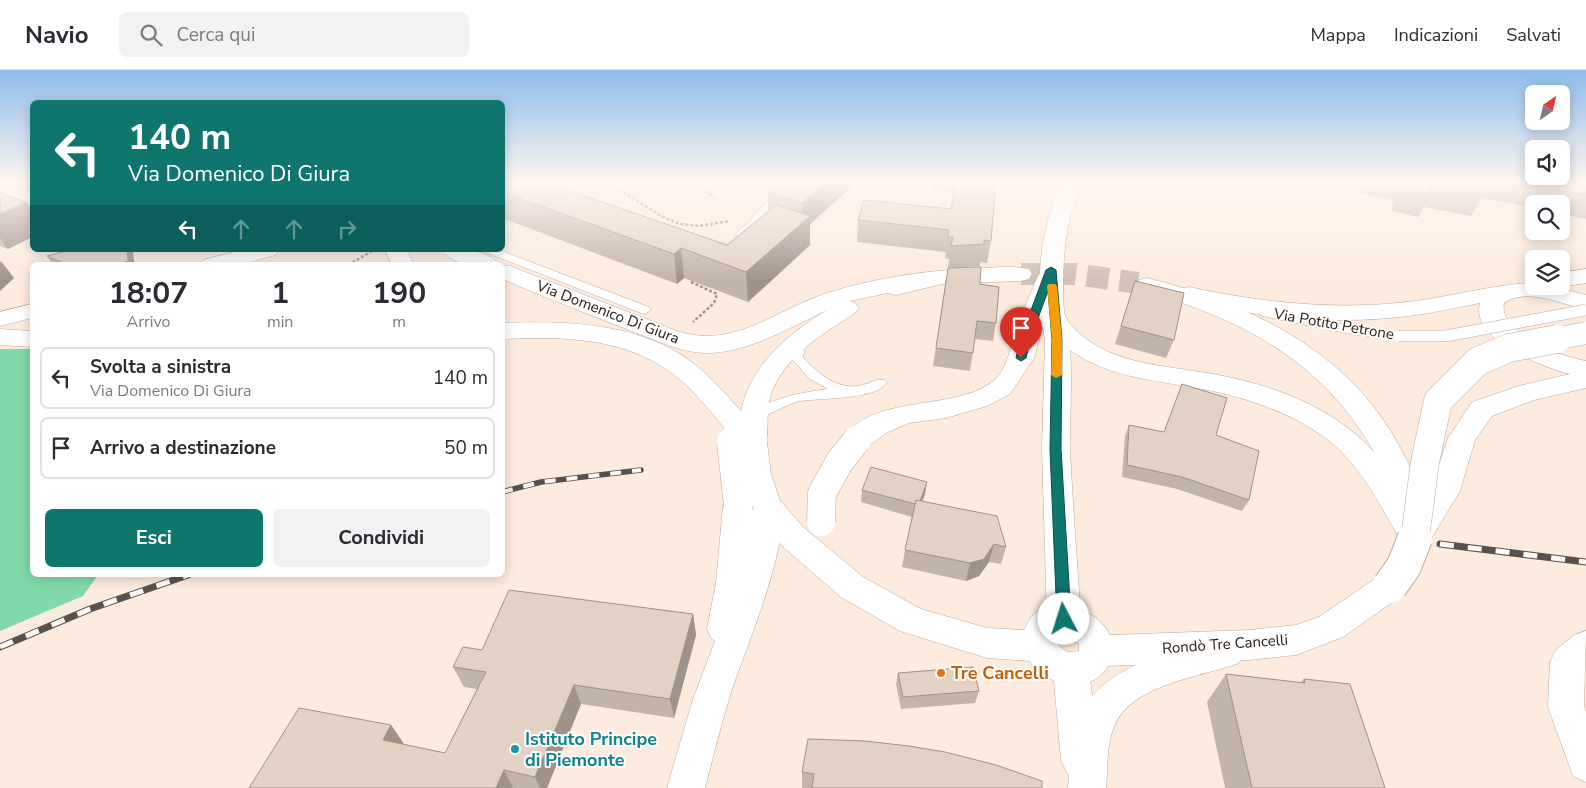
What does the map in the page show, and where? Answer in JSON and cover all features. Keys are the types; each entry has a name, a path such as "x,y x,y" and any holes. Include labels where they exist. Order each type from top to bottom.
{"main road":[{"path":"1061,215 1055,238 1051,270 1057,340 1056,449 1064,619"},
{"path":"222,262 260,252"},
{"path":"459,252 481,262"},
{"path":"829,569 821,522 822,493 840,461 857,440 876,426 905,414 946,409 978,400 1000,388 1012,374 1021,358 1026,337 1051,270"},
{"name":"Via Domenico Di Giura","path":"505,272 596,310 676,339 710,345 733,341 772,327 828,301 872,289 914,281"},
{"path":"742,443 759,393 768,374 801,338 850,306 914,281 962,276 1021,274"},
{"path":"1570,279 1586,276"},
{"path":"1138,283 1231,304 1340,313 1401,310 1525,289"},
{"path":"1170,290 1249,319 1282,338 1335,380 1362,411 1381,440 1402,482 1415,538"},
{"path":"1525,290 1494,298 1490,305 1491,316 1505,334 1529,350 1553,361 1586,369"},
{"path":"1560,295 1586,303"},
{"path":"0,319 30,312"},
{"path":"1054,320 1076,344 1091,353 1153,373 1218,383 1243,390 1286,404 1326,424 1346,440 1381,480 1415,538"},
{"path":"505,331 580,331 618,338 644,346 668,358 707,390 721,408 742,443 757,476 752,506 763,546 753,585 711,699 686,788"},
{"path":"1415,538 1425,462 1438,401 1478,361 1509,348 1586,333"},
{"path":"0,337 30,339"},
{"path":"1415,538 1445,491 1462,438 1482,409 1528,392 1586,380"},
{"path":"752,506 792,536 852,587 912,621 987,643 1040,646"},
{"name":"Rondò Tre Cancelli","path":"1084,660 1296,640 1331,627 1390,586 1404,566 1415,538"},
{"path":"1082,788 1084,660 1093,637 1081,625 1064,619 1056,620 1043,626 1038,639 1040,646 1052,662 1084,660"},
{"path":"1086,788 1095,726 1111,699 1142,677 1250,645"},
{"path":"1586,646 1567,662 1566,707 1586,763"}],"lane":[{"path":"733,240 754,223 760,215"},
{"path":"494,252 645,310"},
{"name":"Via Potito Petrone","path":"1231,304 1309,323 1398,336 1446,336 1586,310"},
{"path":"801,338 797,358 823,384 847,392"},
{"path":"753,414 797,397 868,389 880,383"}],"path":[{"path":"659,215 680,224 709,225 737,218"},
{"path":"354,262 371,252"},
{"path":"690,282 717,294 714,302 690,325"}],"green space":[{"path":"0,349 30,349 30,577 97,577 83,596 0,631"}],"building":[{"path":"564,215 638,215 727,245 764,215 810,216 746,272 681,248 674,254"},
{"path":"860,215 993,215 991,241 984,240 984,244 951,246 953,237 948,237 949,230 858,220"},
{"path":"62,252 127,252 128,261 61,262 47,256"},
{"path":"981,267 980,284 999,287 996,323 977,321 973,353 936,348 948,268"},
{"path":"1135,281 1184,293 1174,340 1121,326"},
{"path":"1182,384 1227,398 1216,435 1259,451 1249,500 1182,477 1127,465 1129,425 1164,432"},
{"path":"871,467 927,482 920,501 916,500 915,504 862,490"},
{"path":"916,500 997,516 1006,547 994,544 984,559 970,563 905,550"},
{"path":"509,590 693,614 670,699 574,685 535,777 504,770 496,788 249,788 299,708 391,725 383,740 445,753 486,672 453,667 463,647 482,650"},
{"path":"973,667 979,691 903,697 898,673"},
{"path":"1226,674 1305,683 1304,679 1350,684 1385,788 1252,788"},
{"path":"808,739 865,741 945,752 996,765 1042,781 1042,788 812,788 814,774 802,772"}],"tunnel":[{"path":"1021,274 1075,274 1138,283"}],"railway":[{"path":"505,491 541,482 641,470"},
{"path":"1440,544 1586,562"},
{"path":"0,647 90,609 182,577"}],"slow traffic":[{"path":"1052,286 1057,340 1056,375"}],"place":[{"name":"Tre Cancelli","path":"941,673"},
{"name":"Istituto Principe di Piemonte","path":"515,749"}],"route":[{"path":"1021,358 1026,337 1051,270 1057,340 1056,449 1064,619"}]}
